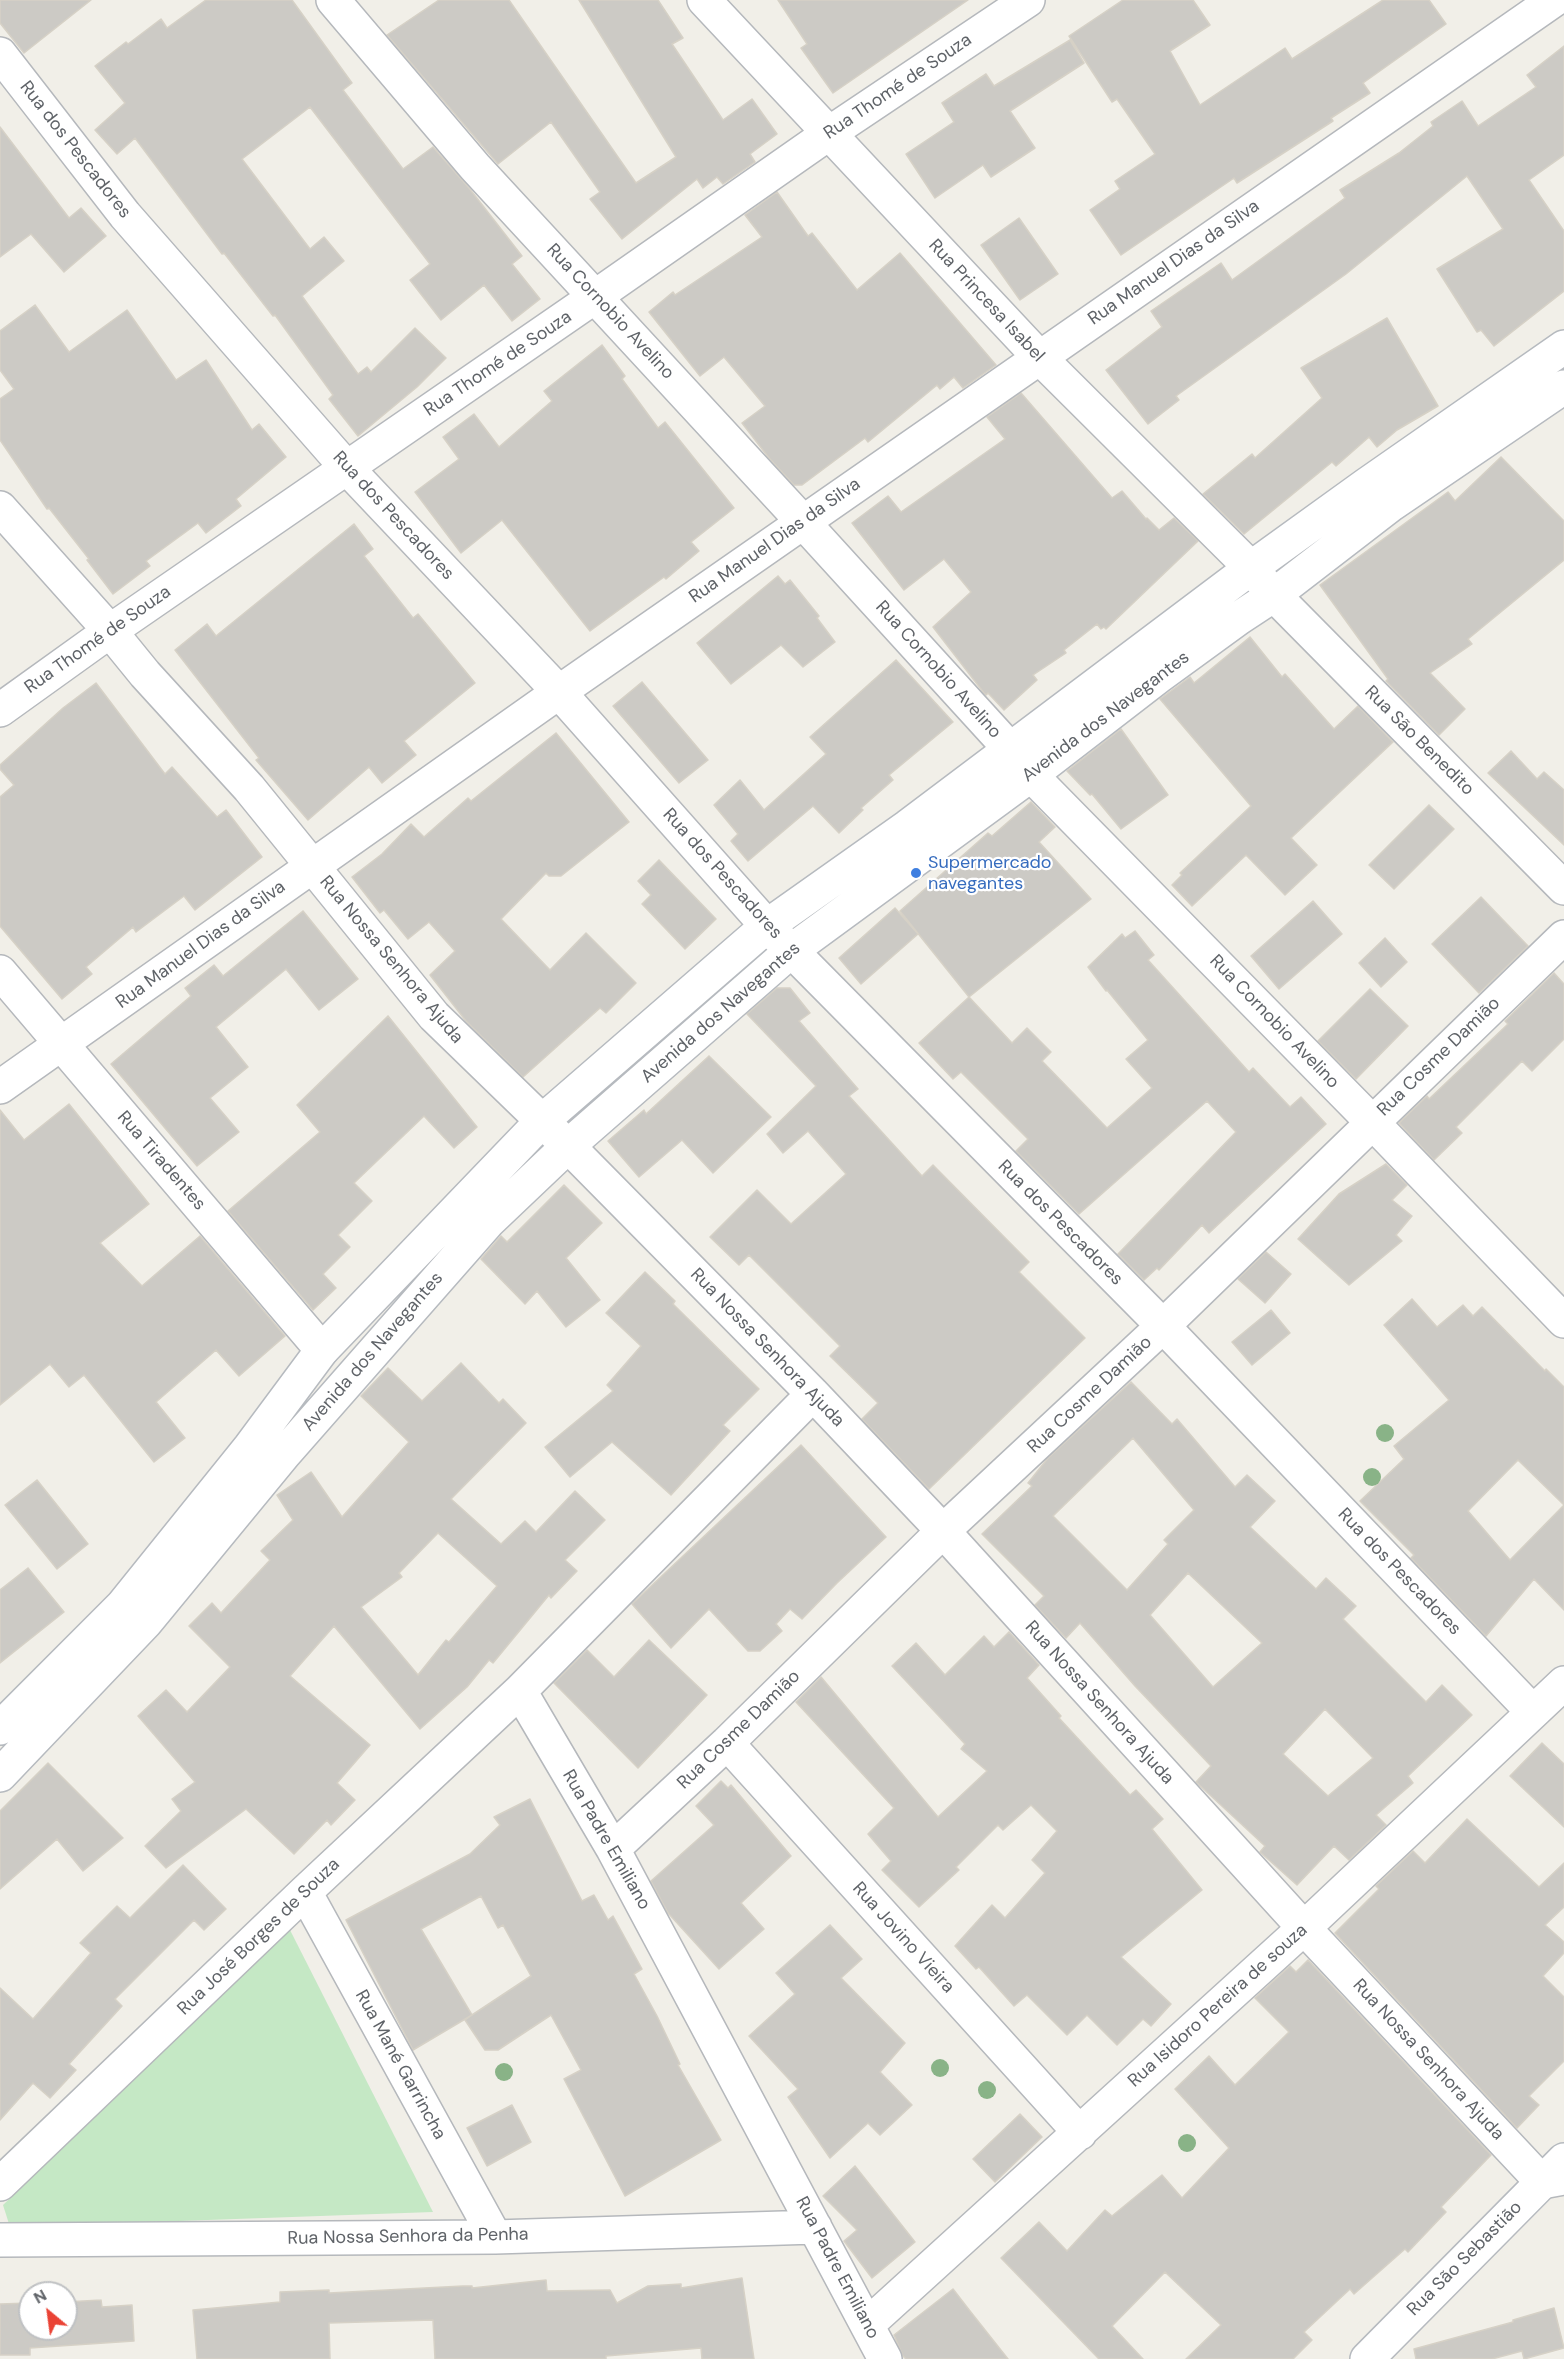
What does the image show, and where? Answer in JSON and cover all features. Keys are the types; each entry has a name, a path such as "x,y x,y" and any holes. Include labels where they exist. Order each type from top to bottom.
{"street":[{"name":"Rua Cornobio Avelino","path":"333,0 476,168 803,522 1010,749 1031,775 1372,1122 1564,1322"},
{"name":"Rua Princesa Isabel","path":"704,0 1039,357 1251,568 1274,595"},
{"name":"Rua Thomé de Souza","path":"0,710 110,631 828,134 1028,0"},
{"name":"Rua Manuel Dias da Silva","path":"0,1088 559,692 1554,0"},
{"name":"Rua dos Pescadores","path":"0,54 125,215 346,467 559,692 767,926 1163,1326 1532,1712"},
{"name":"Avenida dos Navegantes","path":"0,1728 122,1606 249,1447 322,1350 541,1122 767,926 907,827 1251,568 1564,347"},
{"name":"Avenida dos Navegantes","path":"0,1775 146,1622 292,1445 488,1222 568,1146 791,951 1031,775 1158,677 1274,595 1392,504 1564,387"},
{"name":"Rua Nossa Senhora Ajuda","path":"0,508 110,631 145,674 249,788 434,1016 568,1146 813,1394 943,1531 1304,1928 1557,2173"},
{"name":"Rua São Benedito","path":"1274,595 1564,888"},
{"name":"Rua Cosme Damião","path":"613,1849 727,1743 943,1531 1163,1326 1564,937"},
{"name":"Rua Tiradentes","path":"0,972 322,1350"},
{"path":"520,1691 813,1394"},
{"name":"Rua Isidoro Pereira de souza","path":"867,2325 1304,1928 1564,1683"},
{"name":"Rua Padre Emiliano","path":"520,1691 613,1849 885,2359"},
{"name":"Rua José Borges de Souza","path":"0,2184 305,1892 520,1691"},
{"name":"Rua Jovino Vieira","path":"727,1743 1080,2133"},
{"name":"Rua Mané Garrincha","path":"305,1892 495,2237"},
{"name":"Rua São Sebastião","path":"1367,2359 1557,2173"},
{"name":"Rua Nossa Senhora da Penha","path":"0,2240 495,2237 815,2227"}],"green space":[{"path":"290,1930 433,2212 10,2227 3,2205"}],"building":[{"path":"0,0 91,0 24,53 0,23"},
{"path":"206,0 292,0 352,83 343,90 403,169 433,147 469,188 522,256 512,264 540,299 512,321 484,285 441,320 410,280 430,264 310,107 242,159 310,249 324,237 344,261 302,296 358,374 367,367 371,372 415,328 446,358 417,387 358,436 329,399 333,395 275,315 273,316 224,253 222,254 135,138 117,154 95,130 125,103 95,66 161,19 167,28"},
{"path":"439,0 509,0 636,183 676,157 579,0 658,0 683,38 672,44 723,120 752,99 777,134 750,154 755,162 723,184 717,177 703,188 697,179 622,239 590,199 600,192 551,122 498,164 387,35"},
{"path":"778,0 968,0 833,93 801,48 807,44"},
{"path":"1123,0 1193,0 1210,25 1170,51 1200,105 1285,48 1292,59 1383,0 1429,0 1446,24 1363,83 1370,93 1331,118 1333,121 1237,183 1234,178 1121,255 1090,210 1120,189 1115,181 1155,154 1117,99 1112,102 1069,36"},
{"path":"1070,40 1084,63 1010,111 1035,148 991,177 983,165 935,198 906,154 954,122 942,103 986,74 994,86"},
{"path":"1564,46 1564,155 1529,180 1564,231 1564,291 1494,346 1481,330 1477,332 1437,269 1503,229 1467,176 1346,274 1176,396 1179,400 1148,424 1106,370 1162,327 1151,311 1221,263 1232,280 1345,198 1340,190 1399,153 1433,126 1431,122 1462,101 1478,126 1536,87 1527,75"},
{"path":"0,127 69,218 81,208 106,236 64,272 31,234 0,257"},
{"path":"777,192 808,236 812,233 857,290 900,253 996,365 963,388 954,377 940,389 937,385 868,442 865,438 802,485 794,485 769,458 742,423 765,406 724,357 700,376 649,312 673,292 675,295 762,237 745,215"},
{"path":"1019,218 1058,274 1020,300 981,245"},
{"path":"35,305 69,352 127,310 176,380 206,360 252,430 259,424 286,457 236,499 241,506 206,533 198,523 146,561 150,566 113,594 87,560 89,559 49,508 47,509 0,440 0,399 14,389 0,370 0,331"},
{"path":"1387,318 1438,406 1397,430 1377,447 1369,437 1336,466 1332,462 1244,534 1203,494 1252,454 1255,458 1322,398 1301,368"},
{"path":"602,345 625,376 622,379 658,428 665,422 734,508 691,542 699,551 666,579 664,577 590,631 502,520 461,553 415,492 459,459 443,437 474,414 499,447 552,401 544,391"},
{"path":"1021,393 1112,498 1122,491 1146,519 1159,530 1174,518 1198,541 1106,629 1104,627 1101,629 1097,624 1064,650 1066,653 1033,675 1037,680 1004,710 988,693 986,695 984,693 933,627 971,592 944,559 904,590 852,523 888,496 901,512 1005,439 987,417"},
{"path":"1501,457 1564,521 1564,560 1468,639 1472,644 1430,673 1465,709 1439,735 1386,681 1388,679 1320,585 1448,492 1455,501"},
{"path":"354,524 373,549 364,556 413,618 418,614 475,683 404,741 416,755 382,783 369,767 308,820 256,760 259,758 175,650 207,624 216,636"},
{"path":"778,576 785,584 790,580 819,616 817,618 835,642 803,667 781,645 731,684 697,643"},
{"path":"1250,637 1282,677 1285,674 1334,729 1358,706 1393,742 1291,838 1317,865 1285,895 1246,855 1192,906 1172,885 1182,875 1180,873 1251,806 1160,699 1190,677 1194,683"},
{"path":"896,660 953,722 889,775 893,780 861,808 863,810 839,833 813,806 748,861 731,841 738,834 714,805 740,780 764,810 826,754 810,737"},
{"path":"642,682 708,760 679,783 613,706"},
{"path":"96,683 165,774 172,767 217,817 226,810 262,857 195,910 184,896 136,932 133,927 86,967 92,974 62,999 0,926 0,797 14,785 0,769 0,765 63,708"},
{"path":"1121,729 1168,795 1121,829 1092,794 1090,795 1067,771"},
{"path":"556,733 629,822 561,876 549,876 546,873 501,919 550,970 586,933 636,983 606,1013 600,1008 523,1077 466,1021 430,975 455,951 429,922 408,939 384,910 380,913 352,877 382,854 411,824 424,837 468,798 471,801"},
{"path":"1511,751 1537,779 1544,772 1564,790 1564,845 1488,773"},
{"path":"1031,802 1055,827 1039,842 1091,899 969,997 900,911 988,833 992,836"},
{"path":"1429,805 1454,829 1394,889 1369,865"},
{"path":"659,860 716,919 685,949 642,904 651,895 638,881"},
{"path":"1481,897 1528,946 1479,993 1432,944"},
{"path":"1313,901 1342,934 1279,989 1251,956"},
{"path":"895,908 918,934 861,984 839,958"},
{"path":"303,911 358,979 319,1010 286,969 216,1027 248,1067 210,1098 239,1132 197,1166 111,1064 191,996 185,988 214,965 223,976"},
{"path":"1135,931 1154,955 1148,960 1249,1072 1253,1068 1290,1107 1301,1097 1326,1124 1209,1233 1202,1225 1159,1270 1157,1268 1144,1280 1118,1254 1236,1132 1207,1101 1079,1214 1016,1151 1028,1139 961,1072 953,1079 919,1043 969,997 1012,1043 1027,1028 1051,1052 1042,1061 1107,1128 1152,1088 1126,1059 1148,1040 1088,967 1122,934 1125,938"},
{"path":"1385,938 1407,962 1381,987 1359,963"},
{"path":"1554,973 1564,984 1564,1039 1532,1071 1522,1061 1456,1127 1462,1133 1434,1160 1399,1123 1427,1096 1429,1099 1508,1024 1505,1021"},
{"path":"777,988 790,988 810,1013 799,1021 858,1089 849,1096 922,1176 933,1165 1029,1262 1019,1272 1085,1338 929,1489 862,1419 878,1403 830,1356 840,1346 749,1255 739,1265 710,1237 757,1190 791,1224 846,1174 808,1131 783,1153 767,1134 816,1086 747,1014"},
{"path":"1370,989 1408,1026 1356,1079 1318,1041"},
{"path":"388,1016 477,1127 454,1148 424,1116 354,1183 372,1201 338,1235 350,1247 323,1274 336,1288 313,1310 228,1211 320,1132 297,1105"},
{"path":"709,1056 771,1117 713,1173 682,1140 639,1177 608,1141 644,1110 646,1114"},
{"path":"69,1104 149,1204 100,1243 142,1286 200,1236 285,1336 239,1376 216,1350 156,1402 185,1438 154,1462 84,1375 69,1387 50,1364 0,1405 0,1110 24,1140"},
{"path":"1386,1164 1407,1185 1392,1200 1412,1216 1396,1235 1402,1241 1349,1285 1298,1239 1339,1194"},
{"path":"564,1185 602,1223 566,1258 600,1300 566,1327 537,1291 525,1304 481,1259 501,1236 507,1242"},
{"path":"1266,1252 1291,1274 1265,1303 1238,1279"},
{"path":"645,1272 675,1301 673,1304 759,1389 723,1425 730,1431 671,1495 612,1442 570,1477 545,1447 613,1391 607,1385 641,1346 606,1313"},
{"path":"1412,1299 1437,1327 1463,1305 1473,1316 1482,1307 1545,1371 1546,1369 1564,1387 1564,1505 1564,1610 1534,1579 1486,1636 1411,1558 1414,1555 1360,1501 1404,1459 1394,1446 1449,1400 1384,1325","holes":["1518,1460 1564,1505 1510,1560 1468,1511"]},
{"path":"1271,1310 1290,1333 1252,1365 1232,1342"},
{"path":"461,1363 499,1403 503,1399 526,1423 451,1499 501,1544 525,1521 536,1532 575,1491 605,1520 565,1560 577,1571 551,1598 549,1595 493,1663 489,1660 467,1687 420,1729 334,1626 290,1676 370,1745 337,1783 355,1800 331,1825 327,1820 294,1854 246,1809 166,1868 145,1846 181,1811 172,1799 195,1782 138,1716 166,1690 187,1712 230,1667 189,1626 212,1603 221,1613 270,1560 261,1551 293,1520 277,1495 311,1472 342,1517 409,1442 361,1396 388,1368 422,1401","holes":["438,1533 497,1586 449,1642 446,1640 418,1675 361,1607 402,1577 399,1573"]},
{"path":"1131,1382 1172,1424 1177,1419 1235,1487 1247,1475 1275,1501 1250,1527 1316,1589 1326,1578 1356,1606 1343,1619 1426,1702 1442,1685 1472,1715 1408,1776 1413,1783 1376,1815 1386,1825 1349,1860 1334,1846 1297,1885 1260,1852 1265,1846 1196,1782 1211,1766 1135,1686 1080,1623 1066,1638 1035,1605 1044,1596 982,1534 1032,1486 1028,1483 1048,1458","holes":["1133,1438 1194,1510 1164,1540 1168,1544 1127,1590 1053,1516","1188,1573 1262,1643 1213,1687 1150,1615","1325,1709 1373,1758 1328,1796 1283,1754"]},
{"path":"801,1445 886,1537 802,1619 790,1609 776,1624 782,1631 760,1651 748,1651 709,1609 671,1648 632,1604"},
{"path":"37,1480 88,1544 57,1569 5,1505"},
{"path":"28,1568 64,1612 0,1663 0,1590"},
{"path":"1009,1632 1039,1665 1027,1678 1061,1716 1059,1718 1130,1795 1136,1790 1163,1819 1152,1829 1202,1890 1121,1957 1171,2004 1151,2026 1143,2019 1117,2045 1087,2015 1067,2035 1027,1995 1014,2006 979,1967 976,1969 955,1946 992,1905 1005,1918 1045,1873 1032,1860 1057,1831 1031,1805 1003,1830 998,1825 956,1867 959,1870 919,1907 882,1870 891,1861 868,1834 894,1808 796,1702 821,1677 938,1817 987,1771 961,1749 965,1744 892,1666 916,1643 945,1675 984,1636 994,1647"},
{"path":"649,1640 707,1695 638,1768 554,1683 587,1650 614,1677"},
{"path":"1542,1743 1564,1764 1564,1827 1510,1776"},
{"path":"48,1763 123,1838 83,1871 57,1839 0,1889 0,1811"},
{"path":"721,1781 728,1788 731,1785 791,1856 741,1903 764,1929 719,1969 668,1913 651,1881 714,1825 696,1806"},
{"path":"530,1799 582,1901 594,1895 608,1920 613,1916 642,1969 634,1974 657,2016 680,2064 678,2065 721,2140 625,2196 564,2079 581,2070 551,2015 498,2050 485,2050 465,2020 472,2015 413,2050 346,1920 470,1854 500,1825 494,1817","holes":["481,1896 498,1928 503,1925 531,1976 472,2015 421,1929"]},
{"path":"1467,1819 1539,1887 1564,1863 1564,1907 1545,1925 1564,1942 1564,1953 1543,1976 1564,1997 1564,2061 1529,2096 1539,2105 1517,2128 1335,1933 1379,1889 1376,1886 1413,1851 1425,1863"},
{"path":"183,1865 226,1909 204,1930 194,1920 115,1999 122,2006 69,2064 76,2070 50,2098 33,2083 0,2120 0,1988 33,2019 91,1953 80,1943 117,1906 130,1918"},
{"path":"830,1925 862,1959 841,1978 905,2043 880,2072 912,2105 880,2135 868,2123 830,2158 788,2097 798,2089 749,2036 795,1994 776,1973"},
{"path":"1308,1960 1491,2155 1441,2207 1446,2212 1408,2252 1405,2249 1354,2294 1350,2289 1304,2332 1312,2340 1293,2359 1186,2359 1221,2325 1165,2272 1112,2326 1143,2359 1099,2359 1001,2258 1039,2222 1067,2251 1105,2210 1112,2216 1162,2175 1182,2198 1229,2148 1175,2089 1209,2056 1235,2085 1289,2032 1255,1998 1290,1966 1296,1972"},
{"path":"512,2105 531,2142 487,2166 467,2128"},
{"path":"1020,2114 1042,2137 995,2182 973,2159"},
{"path":"855,2166 915,2242 872,2278 844,2241 857,2230 823,2196"},
{"path":"742,2278 754,2359 702,2359 701,2348 606,2356 606,2359 435,2359 433,2320 329,2323 330,2359 197,2359 193,2310 280,2302 280,2292 329,2290 329,2293 463,2286 472,2286 472,2288 546,2280 547,2291 610,2290 617,2303 648,2286 681,2284 681,2288"},
{"path":"953,2289 1008,2359 906,2359 903,2356 894,2335"},
{"path":"101,2300 102,2307 132,2305 134,2341 30,2348 30,2355 0,2355 0,2304 18,2303 18,2341 78,2341 78,2301"},
{"path":"1554,2308 1564,2348 1524,2359 1522,2351 1492,2359 1416,2359 1414,2349 1513,2322 1513,2320"}],"place":[{"name":"Supermercado navegantes","path":"916,873"}]}
